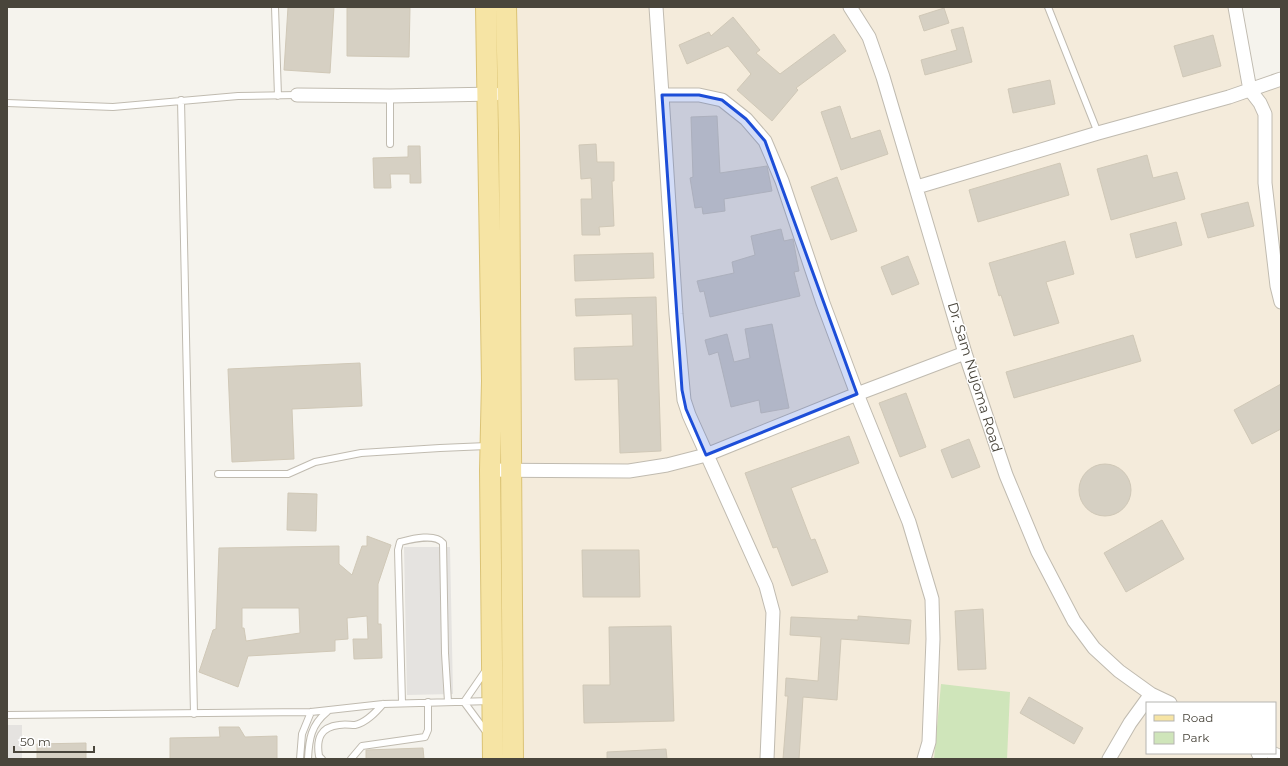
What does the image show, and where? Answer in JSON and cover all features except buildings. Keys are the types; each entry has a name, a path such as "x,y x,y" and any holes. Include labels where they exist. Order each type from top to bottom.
{"main road":[{"path":"486,7 486,94 492,380 490,470 493,661 503,701"},
{"path":"503,747 503,701 511,470 509,138 506,7"}],"street":[{"path":"656,7 682,390 685,404 706,454 766,586 773,612 767,759"},
{"name":"Dr. Sam Nujoma Road","path":"850,7 869,37 884,77 965,353 1006,475 1038,552 1074,621 1094,648 1119,671 1151,694 1168,702"},
{"path":"1236,7 1250,90 1260,103 1265,114 1265,183 1281,302"},
{"path":"917,187 1098,133 1250,90 1281,79"},
{"path":"297,95 390,96 507,94"},
{"path":"662,95 699,95 722,100 746,119 765,141 782,182 823,303 857,394 909,522 932,599 933,639 929,742 924,759"},
{"path":"490,470 629,471 667,465 706,454 965,353"},
{"path":"1110,759 1130,723 1151,694"}],"lane":[{"path":"275,7 278,96"},
{"path":"1048,7 1098,133"},
{"path":"7,103 113,107 181,100 297,95"},
{"path":"390,96 390,144"},
{"path":"181,100 194,714"},
{"path":"218,474 288,474 316,462 361,454 491,446"},
{"path":"402,703 398,550 400,542 434,538 440,539 443,543 445,653 448,702"},
{"path":"464,702 493,661"},
{"path":"8,716 327,712 383,704 503,701"},
{"path":"351,759 362,746 425,736 428,730 428,702"},
{"path":"464,702 503,747"},
{"path":"322,759 318,756 317,746 318,738 322,731 339,725 356,725 372,715 383,704"},
{"path":"300,759 302,734 312,712"},
{"path":"308,759 310,733 313,726 327,712"}],"highlighted area":[{"path":"662,95 699,95 722,100 746,119 765,141 857,394 706,455 686,409 682,390"}],"shaded area":[{"path":"507,7 1241,7 1250,90 1281,87 1281,759 512,759"},
{"path":"404,547 450,547 453,694 407,695"},
{"path":"7,725 22,725 22,759 7,759"}],"green space":[{"path":"941,684 1010,692 1007,759 934,759"}]}
